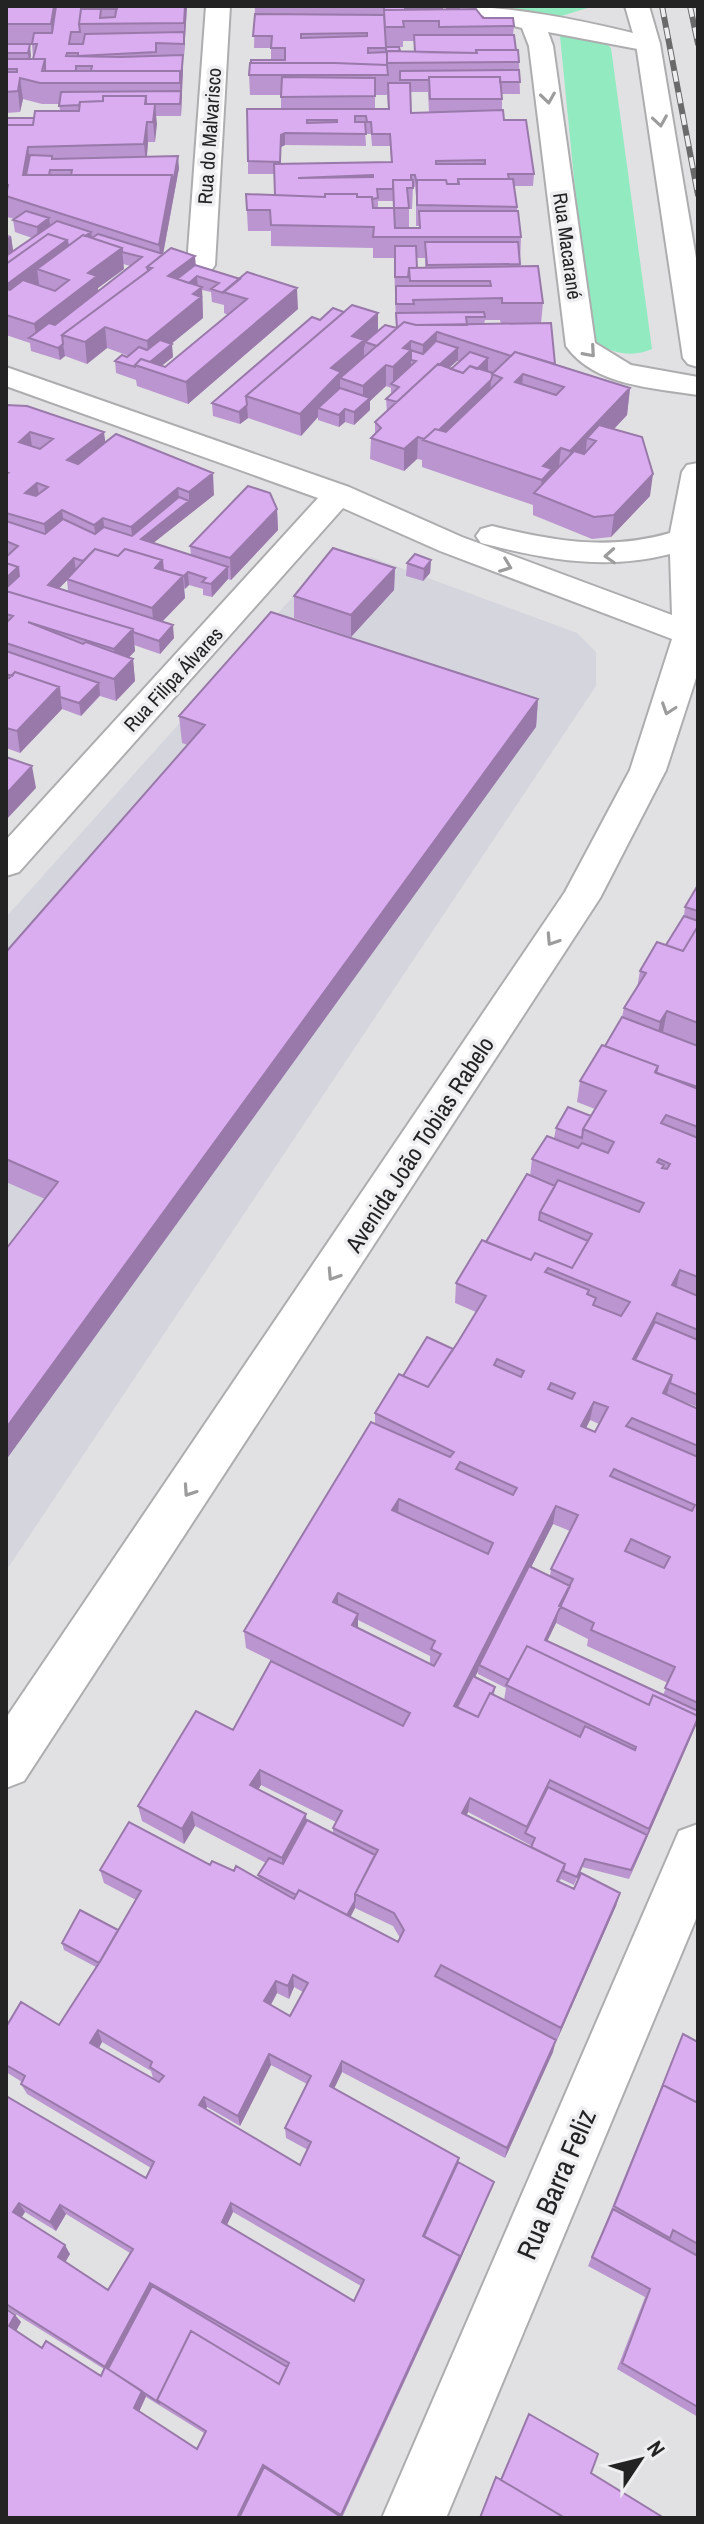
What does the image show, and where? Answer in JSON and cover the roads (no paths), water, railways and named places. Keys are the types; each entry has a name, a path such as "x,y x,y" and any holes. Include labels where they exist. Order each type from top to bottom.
{"street":[{"name":"Rua do Malvarisco","path":"201,265 218,6"},
{"path":"460,6 648,44"},
{"path":"637,6 648,44 698,358"},
{"path":"544,24 603,8"},
{"name":"Rua Macarané","path":"544,24 541,46 581,346 596,361 618,372 698,386"},
{"path":"11,384 338,494 384,511 451,544 695,634"},
{"name":"Avenida João Tobias Rabelo","path":"6,1763 581,898 648,770 695,634 685,539 698,472"},
{"name":"Rua Filipa Álvares","path":"6,863 297,544 338,494"},
{"path":"384,511 592,557 634,553 685,539"},
{"name":"Rua Barra Feliz","path":"414,2518 698,1850"}],"railway":[{"path":"662,6 698,195"},
{"path":"690,6 698,44"}]}
